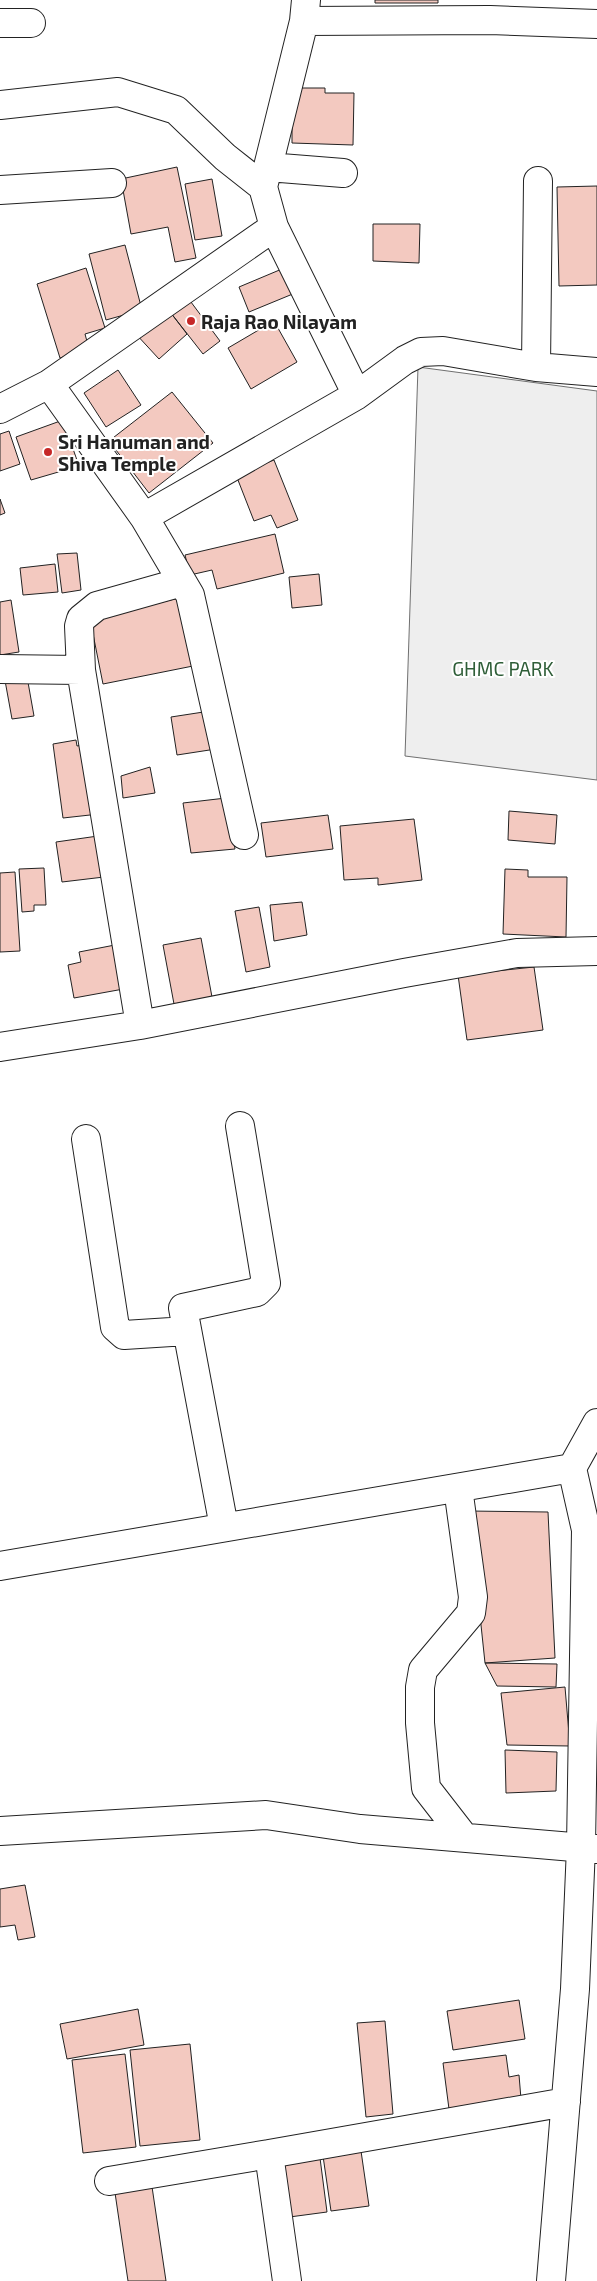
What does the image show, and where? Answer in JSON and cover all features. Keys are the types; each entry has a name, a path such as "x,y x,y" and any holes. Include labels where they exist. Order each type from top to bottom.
{"street":[{"path":"357,396 274,227 266,177 305,11 597,24"},
{"path":"0,23 31,23"},
{"path":"0,105 118,92 176,110 225,157 266,177 343,173"},
{"path":"536,367 538,182"},
{"path":"0,190 112,183"},
{"path":"0,409 49,384 274,227"},
{"path":"144,517 357,396 405,360 421,352 443,351 536,367 597,372"},
{"path":"49,384 144,517 190,595 244,835"},
{"path":"140,1025 81,670 79,626 81,619 97,606 182,582"},
{"path":"0,669 81,670"},
{"path":"0,1047 140,1025 404,973 517,953 597,951"},
{"path":"224,1527 183,1308 257,1292 266,1283 240,1126"},
{"path":"86,1139 115,1327 124,1335 186,1331"},
{"path":"551,2281 575,1989 589,1848 592,1532 572,1468 597,1423"},
{"path":"0,1566 572,1468"},
{"path":"458,1488 473,1597 471,1612 423,1670 420,1687 420,1723 426,1788 464,1837"},
{"path":"0,1831 266,1815 360,1829 589,1848"},
{"path":"110,2181 566,2102"},
{"path":"269,2154 286,2281"}],"green space":[{"name":"GHMC PARK","path":"418,367 597,391 597,780 405,756"}],"building":[{"path":"375,0 438,0 438,3 375,3"},
{"path":"292,88 325,88 325,93 354,93 353,145 292,143"},
{"path":"177,167 196,258 175,262 168,227 131,234 121,179"},
{"path":"212,179 222,236 195,240 185,184"},
{"path":"597,186 597,285 559,286 557,187"},
{"path":"373,224 420,224 419,263 373,261"},
{"path":"125,245 142,310 106,320 89,254"},
{"path":"289,266 300,291 249,312 239,287"},
{"path":"86,268 105,328 85,334 89,349 60,358 37,284"},
{"name":"Raja Rao Nilayam","path":"185,294 220,341 203,354 167,308"},
{"path":"167,308 187,334 159,359 135,333"},
{"path":"274,321 297,362 251,389 228,348"},
{"path":"118,370 141,405 106,427 84,393"},
{"path":"172,392 213,443 149,493 109,441"},
{"name":"Sri Hanuman and Shiva Temple","path":"63,420 79,466 31,480 16,437"},
{"path":"9,431 20,464 0,471 0,434"},
{"path":"274,460 298,520 277,528 271,515 254,521 236,475"},
{"path":"0,499 5,513 0,515"},
{"path":"275,534 284,573 217,589 212,570 190,575 185,555"},
{"path":"77,553 81,590 62,593 57,554"},
{"path":"55,564 58,592 23,595 20,568"},
{"path":"319,574 322,605 292,608 289,577"},
{"path":"179,598 193,666 103,684 90,619"},
{"path":"11,600 19,652 0,655 0,602"},
{"path":"26,671 34,716 12,719 4,675"},
{"path":"210,711 216,749 177,755 171,717"},
{"path":"76,740 77,746 88,744 99,814 63,818 53,744"},
{"path":"150,767 155,793 123,798 121,776"},
{"path":"226,798 235,849 191,853 183,803"},
{"path":"509,811 557,815 555,844 508,840"},
{"path":"328,815 333,849 266,857 261,823"},
{"path":"414,819 422,880 378,885 378,878 344,880 340,826"},
{"path":"98,836 104,877 62,882 56,842"},
{"path":"44,868 46,905 34,905 34,911 22,912 19,869"},
{"path":"505,869 528,870 528,877 567,877 566,937 503,934"},
{"path":"15,872 20,951 0,952 0,873"},
{"path":"302,902 307,935 274,941 270,905"},
{"path":"259,907 270,967 246,972 235,911"},
{"path":"201,938 212,997 174,1004 163,945"},
{"path":"120,944 129,988 74,998 68,965 81,962 79,952"},
{"path":"534,967 543,1030 467,1040 458,975"},
{"path":"469,1511 548,1512 555,1658 485,1663"},
{"path":"485,1663 557,1664 556,1687 497,1686"},
{"path":"565,1687 570,1746 507,1745 501,1693"},
{"path":"505,1750 557,1752 556,1791 506,1793"},
{"path":"25,1885 35,1937 18,1940 15,1925 0,1927 0,1889"},
{"path":"519,2000 525,2039 453,2050 447,2011"},
{"path":"138,2009 144,2045 67,2059 60,2024"},
{"path":"385,2021 393,2114 366,2117 357,2023"},
{"path":"190,2044 200,2140 140,2146 130,2050"},
{"path":"125,2054 136,2147 83,2153 72,2060"},
{"path":"506,2055 509,2077 519,2075 521,2099 449,2109 443,2063"},
{"path":"361,2151 369,2206 331,2211 323,2156"},
{"path":"320,2158 327,2212 282,2218 275,2163"},
{"path":"151,2180 166,2281 128,2281 114,2186"}],"place":[{"name":"Raja Rao Nilayam","path":"191,321"},
{"name":"Sri Hanuman and Shiva Temple","path":"48,452"}]}
